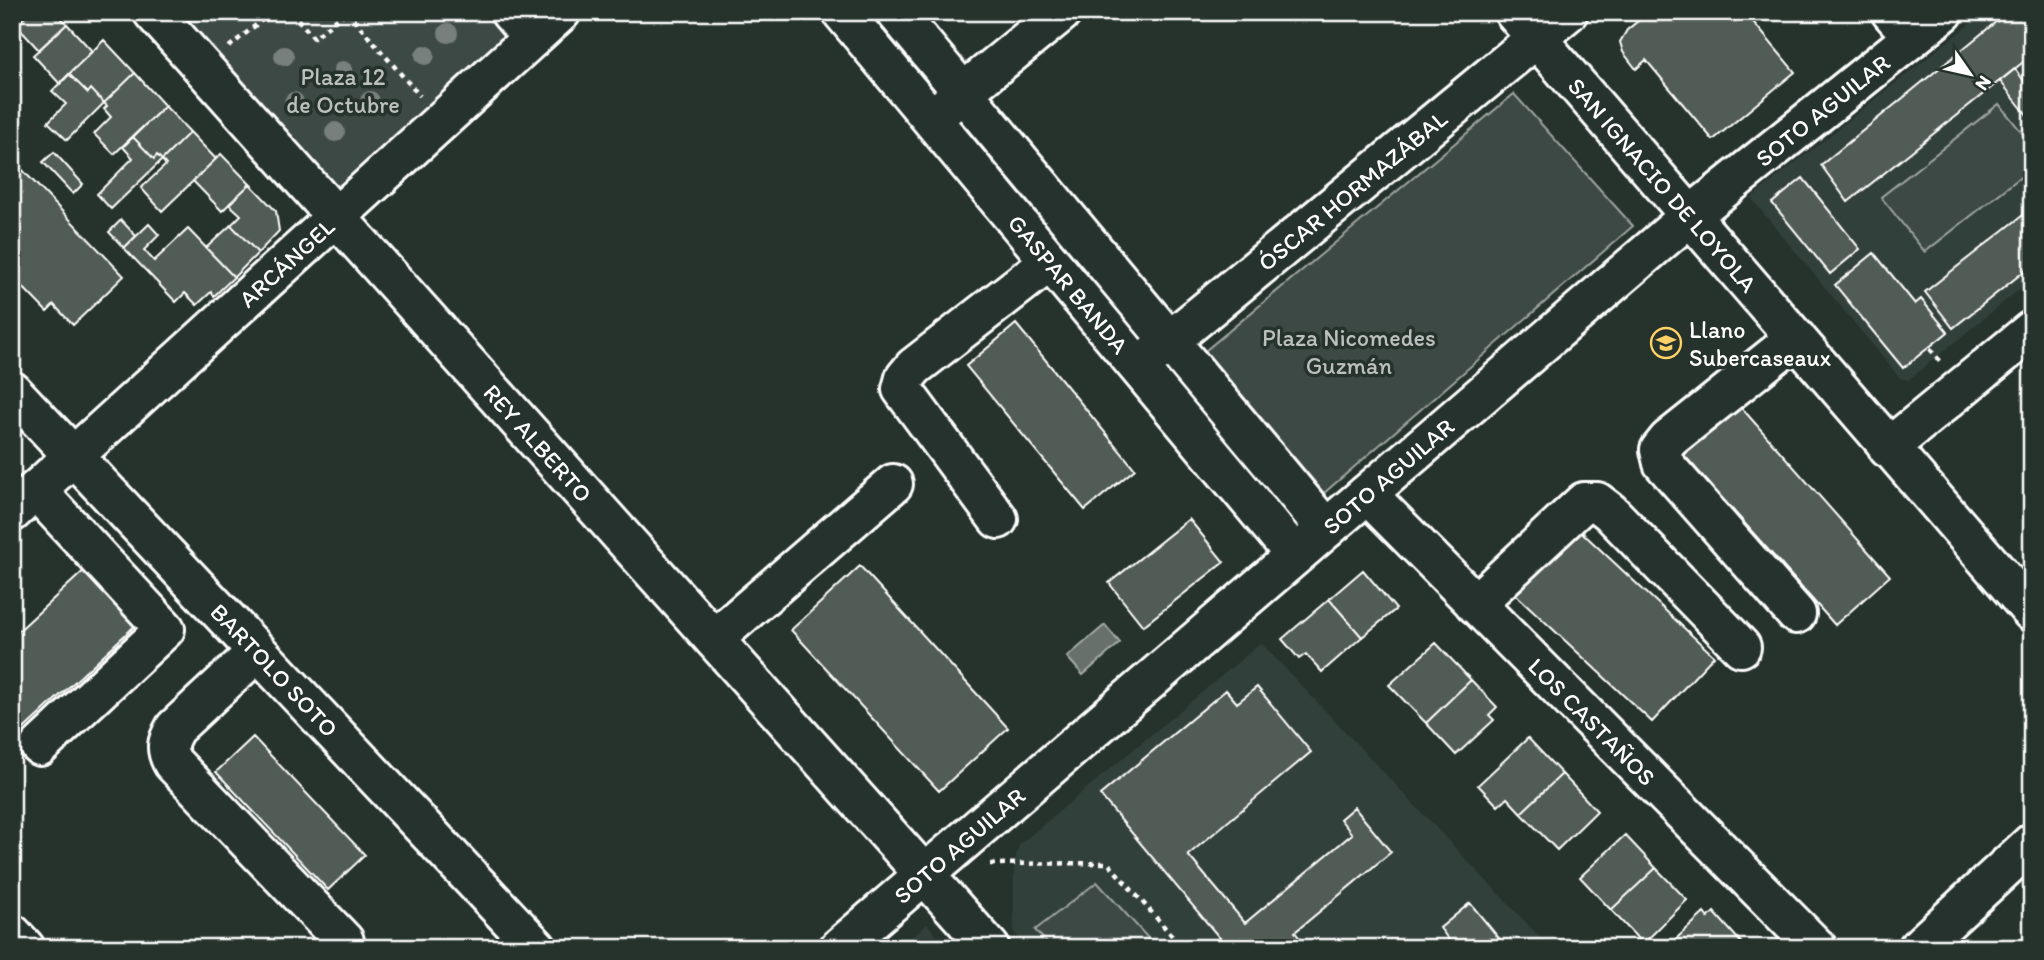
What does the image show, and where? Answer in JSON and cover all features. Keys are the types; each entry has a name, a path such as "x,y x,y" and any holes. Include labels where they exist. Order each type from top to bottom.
{"street":[{"name":"REY ALBERTO","path":"153,12 714,639 937,862 990,948"},
{"name":"ARCÁNGEL","path":"24,501 337,217 521,25 561,12"},
{"name":"GASPAR BANDA","path":"842,12 1295,555"},
{"name":"GASPAR BANDA","path":"896,12 1326,529"},
{"path":"931,119 1062,12"},
{"name":"ÓSCAR HORMAZÁBAL","path":"1137,367 1525,25 1568,12"},
{"name":"SOTO AGUILAR","path":"839,948 1690,216 1902,25 1944,12"},
{"name":"SAN IGNACIO DE LOYOLA","path":"1525,25 1888,448 2032,611"},
{"path":"999,519 902,389 905,378 914,367 1049,262"},
{"path":"1888,448 2032,330"},
{"path":"1796,338 1668,440 1660,450 1663,463 1796,614"},
{"name":"BARTOLO SOTO","path":"12,391 537,948"},
{"path":"714,639 893,484"},
{"name":"LOS CASTAÑOS","path":"1367,494 1817,948"},
{"path":"24,501 165,629 40,746"},
{"path":"1475,604 1584,502 1597,502 1611,512 1741,647"},
{"path":"257,652 175,728 167,742 167,752 173,763 344,941"},
{"path":"1918,948 2032,843"},
{"path":"12,934 25,948"}],"path":[{"path":"219,55 272,12"},
{"path":"291,12 314,38 346,12 429,106"},
{"path":"937,862 1108,863 1183,948"}],"shaded area":[{"path":"1985,12 2032,12 2032,279 1908,380 1900,378 1751,198"},
{"path":"1105,625 1120,643 1083,675 1067,657"},
{"path":"1261,643 1550,948 1028,948 1014,932 1014,865 1019,845"},
{"path":"927,924 947,948 900,948"}],"green space":[{"name":"Plaza 12 de Octubre","path":"170,12 491,12 514,40 337,197"},
{"name":"Plaza Nicomedes Guzmán","path":"1514,94 1633,226 1324,493 1205,351"},
{"path":"1999,104 2032,145 2032,168 1925,252 1881,197"},
{"path":"1097,882 1157,948 1052,948 1035,930"}],"building":[{"path":"12,12 30,12 16,25 12,21"},
{"path":"30,12 56,12 67,24 39,50 16,25"},
{"path":"1649,12 1745,12 1795,72 1713,140 1646,60 1636,69 1623,52 1620,42 1627,30"},
{"path":"2008,12 2032,12 2032,55 1848,202 1821,165"},
{"path":"67,24 92,51 60,84 33,55"},
{"path":"104,40 135,73 104,103 91,89 88,93 69,74"},
{"path":"2015,69 2032,91 2032,121 2000,81"},
{"path":"135,73 165,106 114,154 94,134 111,117 104,109 107,106 104,103"},
{"path":"69,74 88,93 91,89 104,103 67,140 48,122 66,104 52,91"},
{"path":"165,106 190,132 162,160 157,155 154,159 133,137"},
{"path":"190,132 216,159 162,211 141,188 166,165 162,160"},
{"path":"133,137 154,159 157,155 162,160 111,209 97,194 133,158 123,147"},
{"path":"54,152 83,184 73,194 43,162"},
{"path":"221,154 250,184 222,211 193,181"},
{"path":"12,159 124,276 73,325 54,305 47,312 12,276"},
{"path":"1803,178 1860,249 1830,274 1772,203"},
{"path":"250,184 276,211 279,231 258,253 231,225 241,215 229,204"},
{"path":"2032,208 2032,265 1953,328 1925,292"},
{"path":"121,220 136,236 124,248 109,232"},
{"path":"149,224 159,235 144,250 154,261 188,229 234,277 214,296 211,292 197,305 185,293 176,302 124,248"},
{"path":"231,225 258,253 234,277 206,248"},
{"path":"1874,253 1915,304 1921,299 1948,332 1903,368 1835,285"},
{"path":"1016,324 1135,469 1085,510 966,366"},
{"path":"1739,405 1890,576 1835,625 1683,454"},
{"path":"1189,519 1224,562 1143,626 1109,583"},
{"path":"1573,524 1714,656 1652,722 1511,590"},
{"path":"89,566 140,621 12,740 12,637"},
{"path":"860,566 1008,728 939,791 791,630"},
{"path":"1363,570 1396,609 1362,637 1329,599"},
{"path":"1329,599 1362,637 1322,672 1306,654 1299,659 1282,639"},
{"path":"1436,643 1471,680 1426,723 1389,685"},
{"path":"1471,680 1497,707 1489,715 1494,720 1456,755 1426,723"},
{"path":"1257,687 1311,752 1188,855 1245,923 1352,834 1340,819 1354,807 1391,852 1295,932 1307,948 1228,948 1100,795 1226,690 1237,703"},
{"path":"253,737 365,855 328,890 216,772"},
{"path":"1528,738 1562,774 1521,813 1507,798 1498,806 1478,785"},
{"path":"1562,774 1597,811 1557,850 1521,813"},
{"path":"1625,835 1656,868 1611,910 1580,877"},
{"path":"1656,868 1687,900 1643,944 1611,910"},
{"path":"1470,903 1507,948 1455,948 1440,928"},
{"path":"1714,912 1746,948 1666,948 1704,913 1708,918"}],"place":[{"name":"Llano Subercaseaux","path":"1666,343"}]}
